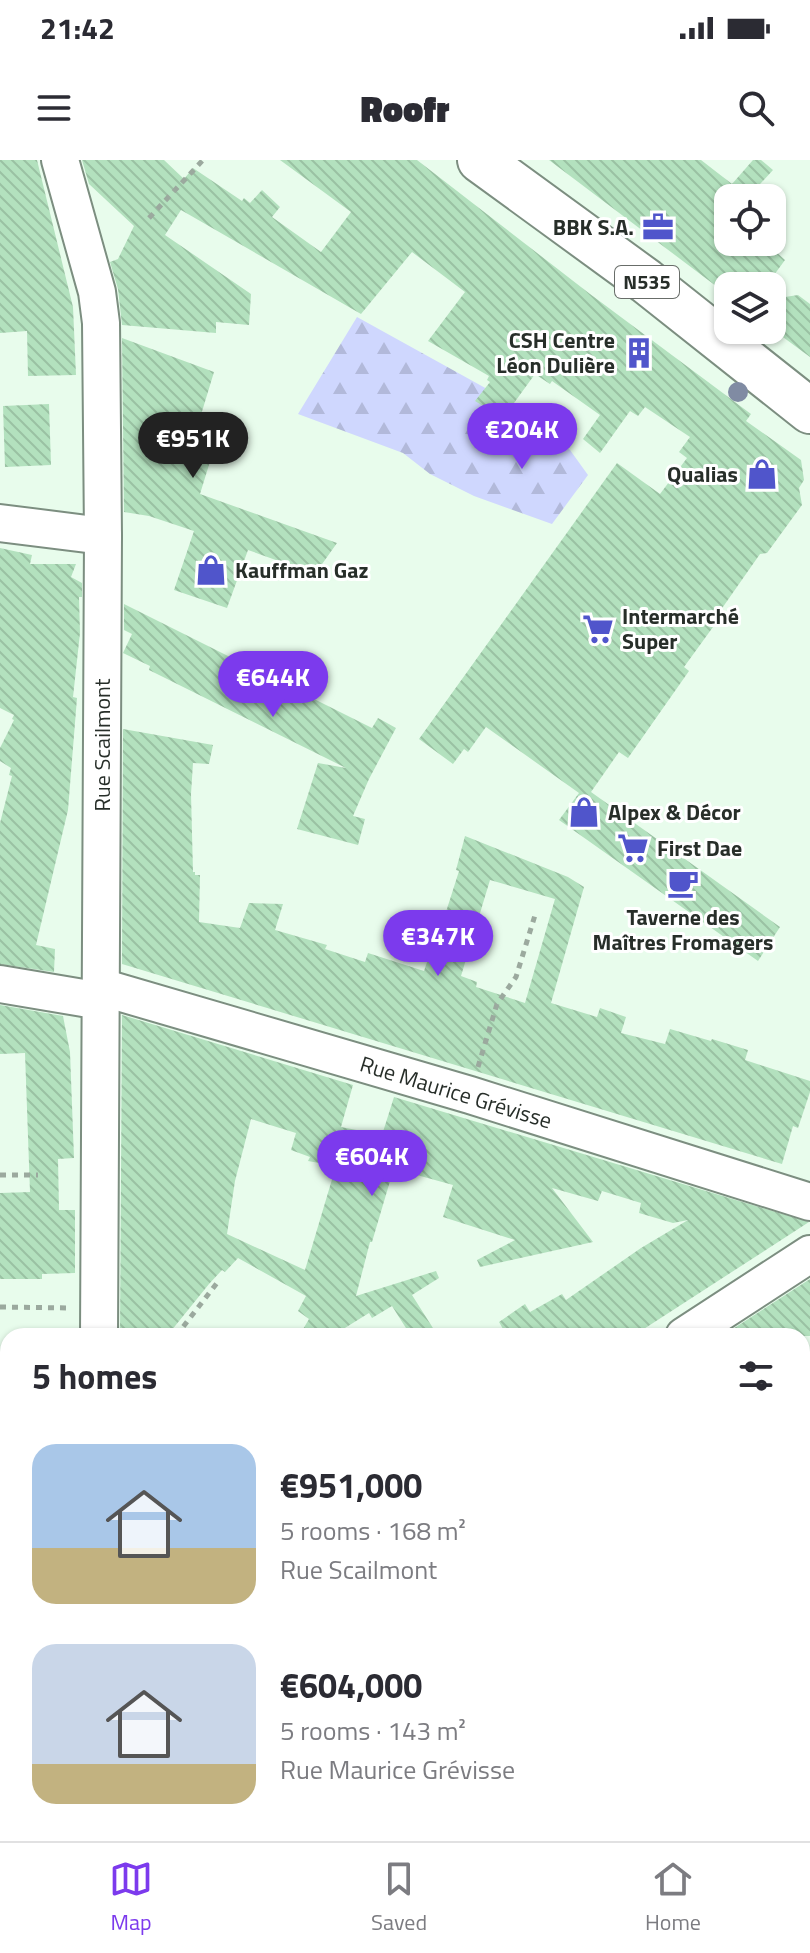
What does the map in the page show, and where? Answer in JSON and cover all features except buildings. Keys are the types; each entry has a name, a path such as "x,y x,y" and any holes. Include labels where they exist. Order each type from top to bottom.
{"main road":[{"name":"N535","path":"480,160 646,281 809,408"}],"street":[{"name":"Rue Scailmont","path":"60,160 97,292 101,323 100,1322"},
{"path":"0,523 103,536"},
{"name":"Rue Maurice Grévisse","path":"0,984 101,994 470,1095 810,1202"},
{"path":"696,1328 810,1254"}],"path":[{"path":"149,218 203,160"},
{"path":"470,1095 497,1004 516,977 536,912"},
{"path":"0,1175 38,1175"},
{"path":"182,1328 217,1283"},
{"path":"0,1307 100,1322"}],"green space":[{"path":"357,317 507,400 570,450 588,475 552,524 474,496 430,474 403,453 298,414"}],"place":[{"name":"BBK S.A.","path":"658,227"},
{"name":"CSH Centre Léon Dulière","path":"639,353"},
{"name":"Qualias","path":"762,474"},
{"name":"Kauffman Gaz","path":"211,570"},
{"name":"Intermarché Super","path":"598,629"},
{"name":"Alpex & Décor","path":"584,812"},
{"name":"First Dae","path":"633,848"},
{"name":"Taverne des Maîtres Fromagers","path":"683,883"}]}
